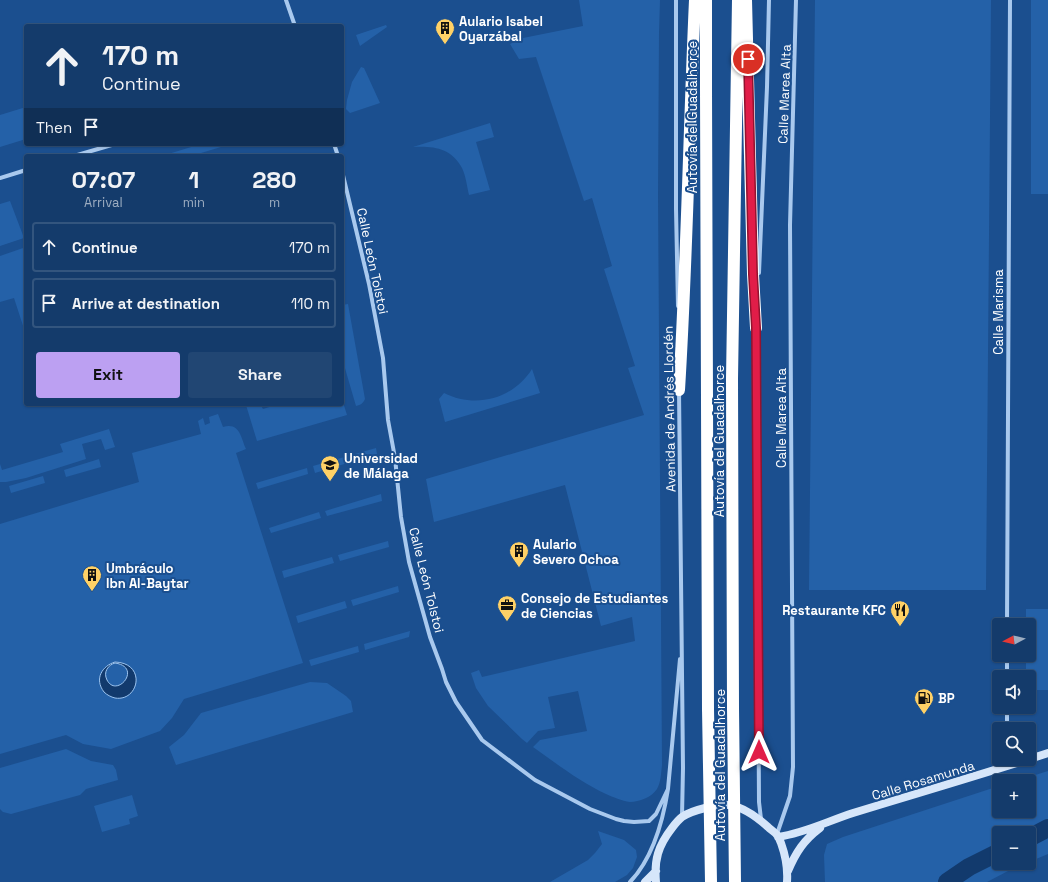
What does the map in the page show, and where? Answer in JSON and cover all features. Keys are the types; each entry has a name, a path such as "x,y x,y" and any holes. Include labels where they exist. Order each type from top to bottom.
{"highway":[{"path":"679,390 684,319 691,79 695,0"},
{"name":"Autovía del Guadalhorce","path":"706,0 708,709 711,882"},
{"name":"Autovía del Guadalhorce","path":"734,882 732,379 738,0"},
{"path":"746,0 753,274 756,328"}],"main road":[{"name":"Calle Rosamunda","path":"1036,756 1048,753"},
{"name":"Calle Rosamunda","path":"778,836 790,836 827,822 997,766"},
{"path":"656,882 656,859 664,837 676,822 682,817 696,810 727,805 739,807 761,820 778,836 785,856 788,871 787,882"},
{"name":"Calle Rosamunda","path":"788,871 793,858 802,844 827,822"},
{"path":"646,882 656,871"}],"street":[{"path":"286,0 294,24"},
{"name":"Avenida de Andrés Llordén","path":"676,0 676,209 678,312"},
{"path":"761,820 759,802 756,328 767,88 769,0"},
{"name":"Calle Marea Alta","path":"778,836 790,796 793,767 790,225 796,0"},
{"name":"Calle Marisma","path":"1007,618 1010,0"},
{"path":"81,154 109,146"},
{"path":"0,178 24,171"},
{"name":"Calle León Tolstoi","path":"344,179 369,284 383,358 388,420 401,517 409,562 430,637 446,682 456,702 482,740 535,780 590,809 616,819 634,822 649,821 656,814 668,789"},
{"name":"Avenida de Andrés Llordén","path":"678,320 682,634 682,817"},
{"path":"630,882 639,871 651,848 666,805 682,634"}],"shaded area":[{"path":"579,0 660,0 658,195 662,765 660,780 655,792 649,797 634,802 621,800 596,789 533,747 540,740 587,731 578,691 548,697 555,728 538,731 527,743 488,706 476,688 471,673 479,670 482,677 635,641 632,617 601,626 565,485 434,522 426,479 644,415 628,368 635,366 604,269 612,266 592,198 584,201 536,57 519,59 510,44 523,38 583,26"},
{"path":"815,0 991,0 986,590 809,590"},
{"path":"1031,0 1048,0 1048,194 1031,194"},
{"path":"386,25 387,27 360,46 356,35"},
{"path":"361,67 364,68 380,103 350,113 346,109 347,100 352,82"},
{"path":"24,108 24,140 0,147 0,115"},
{"path":"490,123 494,137 476,142 490,190 469,195 462,168 453,156 447,152 435,148 413,147"},
{"path":"194,146 224,146 198,154 168,154"},
{"path":"10,201 24,238 0,246 0,204"},
{"path":"24,248 24,329 14,298 0,302 0,256"},
{"path":"348,304 365,399 362,404 356,406 344,365 344,305"},
{"path":"532,369 540,393 445,422 439,399 444,393 456,398 469,400 493,398 515,388"},
{"path":"344,405 347,415 257,441 246,406 261,406 263,409 273,406"},
{"path":"218,414 223,427 233,427 239,432 246,449 236,453 303,663 184,699 172,718 160,731 111,749 83,744 66,735 0,754 0,524 139,482 132,453 201,434 198,421 203,418 205,425 210,423 209,417"},
{"path":"109,429 115,447 105,450 101,439 82,444 86,459 26,478 0,482 0,464 2,470 63,452 60,444"},
{"path":"376,448 377,454 315,473 313,466"},
{"path":"99,459 101,467 66,477 64,470"},
{"path":"307,468 308,474 258,489 256,483"},
{"path":"43,476 45,483 11,493 9,486"},
{"path":"381,494 382,501 327,516 325,511"},
{"path":"319,512 321,518 271,533 269,528"},
{"path":"388,541 389,547 340,561 338,555"},
{"path":"332,557 334,563 284,578 282,571"},
{"path":"398,586 399,592 353,606 351,600"},
{"path":"345,601 347,608 298,623 296,616"},
{"path":"1026,609 1048,609 1048,690 1036,690 1036,670 1026,670 1026,662 1036,662 1036,618 1026,618"},
{"path":"410,631 409,637 365,650 364,644"},
{"path":"358,646 359,652 311,666 309,660"},
{"path":"115,662 125,664 132,669 135,675 136,682 134,689 130,694 123,698 115,698 106,694 101,687 101,674 110,664","holes":["115,663 123,666 127,670 125,680 116,686 111,685 106,677 107,669 110,665"]},
{"path":"310,682 327,683 346,696 351,701 353,712 176,765 169,747 184,735 201,713"},
{"path":"66,749 91,761 113,765 116,770 118,780 86,789 80,795 11,814 3,812 0,809 0,768"},
{"path":"1048,771 1048,854 1036,859 1036,826 992,826 992,870 1010,870 987,882 825,882 824,855 827,844 843,837 992,788 992,818 1036,818 1036,775"},
{"path":"132,795 138,816 129,819 130,824 102,832 94,806"},
{"path":"598,831 624,840 636,850 637,857 633,868 627,875 615,882 550,882 588,860 595,853 602,844"}],"waterway":[{"path":"1036,834 1048,828"},
{"path":"947,882 969,867 992,856"}],"place":[{"name":"Aulario Isabel Oyarzábal","path":"445,45"},
{"name":"Universidad de Málaga","path":"330,482"},
{"name":"Aulario Severo Ochoa","path":"519,568"},
{"name":"Umbráculo Ibn Al-Baytar","path":"92,592"},
{"name":"Consejo de Estudiantes de Ciencias","path":"507,622"},
{"name":"Restaurante KFC","path":"900,627"},
{"name":"BP","path":"924,715"}],"route":[{"path":"748,59 753,274 756,328 759,752"}]}
